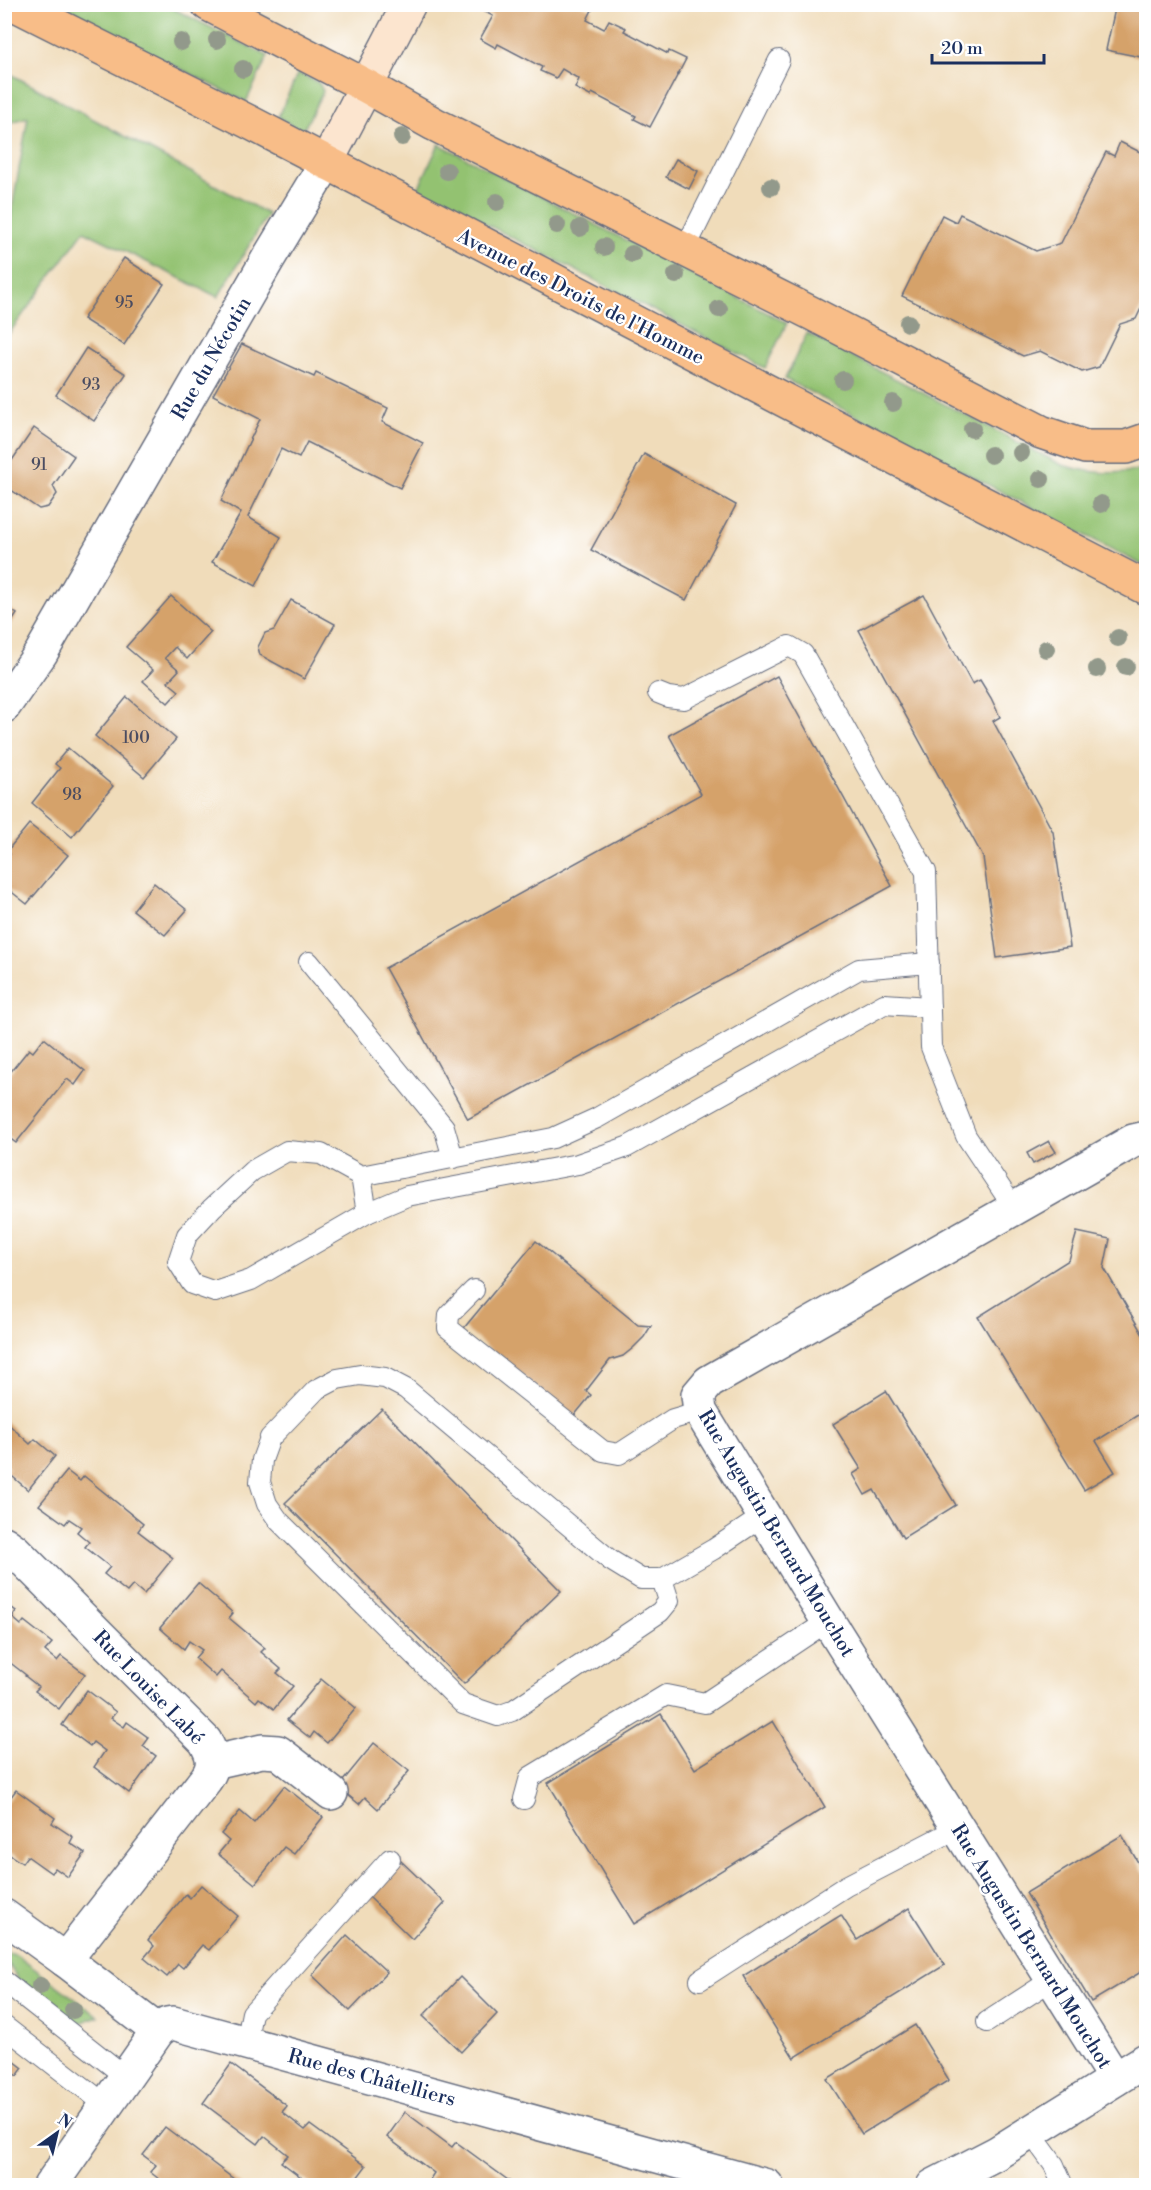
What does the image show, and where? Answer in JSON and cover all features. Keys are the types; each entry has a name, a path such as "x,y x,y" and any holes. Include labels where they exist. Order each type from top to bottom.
{"main road":[{"name":"Avenue des Droits de l'Homme","path":"14,4 1146,588"},
{"path":"208,4 434,124 685,249 1041,432 1085,447 1126,447 1146,440"}],"street":[{"name":"Rue du Nécotin","path":"4,706 41,653 268,259 326,163 409,4"},
{"name":"Rue Augustin Bernard Mouchot","path":"1115,2079 700,1411 698,1395 709,1382 1133,1141 1146,1138"},
{"name":"Rue Louise Labé","path":"4,1543 14,1550 205,1742 214,1762 206,1779 65,1959"},
{"path":"214,1762 262,1751 278,1752 331,1793"},
{"path":"12,1926 65,1959 158,2031 50,2186"},
{"name":"Rue des Châtelliers","path":"158,2031 167,2024 173,2023 767,2186"},
{"path":"933,2186 997,2153 1146,2060"}],"lane":[{"path":"685,249 779,60"},
{"path":"658,693 684,699 789,646 803,654 926,872 931,1047 966,1136 1014,1208"},
{"path":"309,962 444,1127 453,1158"},
{"path":"929,963 859,969 597,1118 553,1138 361,1176 321,1154 287,1151 252,1171 212,1208 187,1235 178,1262 192,1284 215,1292 251,1280 366,1213 407,1196 578,1164 627,1147 884,1004 930,1007"},
{"path":"361,1176 366,1213"},
{"path":"474,1290 449,1315 448,1328 603,1451 619,1454 673,1419 700,1411"},
{"path":"662,1579 669,1600 660,1612 512,1711 498,1716 480,1712 463,1704 279,1521 267,1504 260,1482 262,1460 270,1438 316,1390 337,1379 360,1375 385,1378 406,1389 610,1560 641,1579 662,1579 714,1549 765,1515"},
{"path":"524,1799 530,1777 666,1695 705,1703 828,1620"},
{"path":"700,1980 846,1886 958,1828"},
{"path":"246,2043 252,2013 390,1859"},
{"path":"987,2022 1053,1979"},
{"path":"4,1981 126,2077"},
{"path":"4,2026 69,2074 106,2106"},
{"path":"1030,2132 1054,2165 1063,2186"}],"green space":[{"path":"54,5 166,5 268,56 246,102"},
{"path":"5,71 268,214 218,297 84,231 5,339 5,250 28,117 5,124"},
{"path":"298,73 319,83 323,91 305,127 298,129 278,117"},
{"path":"439,144 787,323 765,368 418,189"},
{"path":"807,333 1062,465 1104,473 1146,469 1146,567 785,379"},
{"path":"7,1953 16,1955 98,2016 78,2024 17,1978 5,1958"}],"building":[{"path":"481,4 580,4 592,10 587,20 604,29 609,20 626,28 624,31 668,54 669,51 686,59 650,127 634,119 636,116 592,93 590,96 575,88 579,79 562,69 556,78 540,71 542,67 498,44 496,48 480,39 493,16 479,9"},
{"path":"1116,4 1146,4 1146,58 1106,50"},
{"path":"1120,142 1146,155 1146,298 1136,319 1120,324 1099,367 1082,372 1040,351 1023,356 902,296 942,215 956,222 960,214 1036,251 1061,243 1106,152 1114,156"},
{"path":"676,159 698,171 689,189 666,177"},
{"path":"124,258 164,284 124,345 83,319"},
{"path":"242,344 314,377 316,373 388,408 382,422 423,443 400,488 307,442 299,458 281,449 248,517 281,537 256,586 212,562 241,513 221,501 260,419 213,395"},
{"path":"86,348 126,374 94,421 56,395"},
{"path":"34,428 74,456 53,486 57,494 48,507 39,509 4,485 4,472"},
{"path":"644,454 736,505 686,600 591,550"},
{"path":"924,595 972,684 980,680 991,698 1000,717 993,721 1053,832 1070,947 997,958 983,857 859,630"},
{"path":"171,596 211,632 187,659 175,647 165,658 179,670 168,682 179,691 168,703 143,681 153,670 126,647"},
{"path":"291,600 335,624 304,679 260,655 258,647 265,633 274,630"},
{"path":"5,606 17,614 5,632"},
{"path":"777,676 892,886 468,1119 385,968 701,794 669,735"},
{"path":"127,697 176,739 144,777 95,736"},
{"path":"68,748 113,786 72,837 32,803 60,768 55,764"},
{"path":"29,824 68,855 27,904 4,886 4,861 10,854 7,851"},
{"path":"154,883 187,910 165,935 133,910"},
{"path":"44,1038 85,1071 75,1085 67,1079 16,1143 4,1134 4,1080 29,1049 33,1052"},
{"path":"1049,1141 1056,1152 1033,1164 1027,1153"},
{"path":"1077,1232 1110,1239 1104,1268 1146,1340 1146,1410 1096,1441 1115,1472 1084,1490 978,1317 1069,1260"},
{"path":"536,1241 638,1325 651,1326 633,1348 623,1356 610,1360 586,1391 591,1395 573,1417 464,1328"},
{"path":"886,1391 956,1505 903,1538 874,1490 865,1495 853,1474 861,1469 833,1424"},
{"path":"382,1409 561,1591 464,1684 285,1503"},
{"path":"4,1420 30,1444 35,1439 55,1456 28,1490 6,1471 9,1467 4,1463"},
{"path":"67,1471 80,1481 84,1476 143,1524 138,1531 173,1558 144,1594 133,1585 127,1592 104,1574 110,1567 85,1547 89,1542 77,1532 81,1527 69,1519 65,1524 39,1505"},
{"path":"198,1583 233,1613 229,1618 265,1648 261,1652 281,1669 277,1673 293,1686 274,1709 259,1698 256,1702 221,1671 216,1677 195,1658 202,1650 189,1641 184,1649 160,1628"},
{"path":"4,1602 16,1611 12,1617 21,1625 24,1621 52,1643 45,1651 57,1661 61,1656 85,1674 59,1709 35,1691 39,1687 4,1658"},
{"path":"321,1679 356,1708 327,1743 314,1732 310,1738 287,1720"},
{"path":"87,1690 116,1712 111,1718 124,1727 127,1722 149,1738 143,1746 156,1756 129,1793 94,1767 105,1751 93,1742 90,1746 62,1725"},
{"path":"661,1714 695,1769 773,1721 825,1807 634,1924 548,1783"},
{"path":"374,1743 409,1771 378,1809 365,1797 359,1804 338,1787"},
{"path":"284,1786 323,1817 294,1854 284,1847 255,1884 218,1854 229,1841 221,1834 240,1811 254,1823"},
{"path":"16,1790 55,1818 52,1823 73,1837 70,1843 85,1853 68,1877 55,1868 51,1873 27,1856 22,1863 4,1851 4,1806"},
{"path":"1122,1835 1146,1876 1146,1969 1091,2002 1026,1893"},
{"path":"401,1861 445,1903 412,1939 368,1896"},
{"path":"201,1885 238,1916 209,1950 202,1945 183,1968 178,1964 167,1977 144,1958 154,1946 148,1940 186,1894 190,1898"},
{"path":"909,1908 945,1965 794,2058 743,1976 841,1915 857,1940"},
{"path":"347,1935 387,1972 350,2011 312,1975"},
{"path":"460,1977 497,2014 461,2052 423,2016"},
{"path":"915,2025 949,2080 862,2134 827,2079"},
{"path":"6,2055 23,2068 17,2076 4,2067"},
{"path":"231,2064 287,2106 282,2112 305,2130 310,2125 366,2166 351,2186 313,2186 281,2162 288,2155 264,2136 258,2144 203,2103"},
{"path":"405,2112 452,2147 456,2142 512,2183 511,2186 439,2186 430,2179 434,2173 387,2137"},
{"path":"165,2127 243,2186 168,2186 150,2172 156,2165 143,2155"}]}
